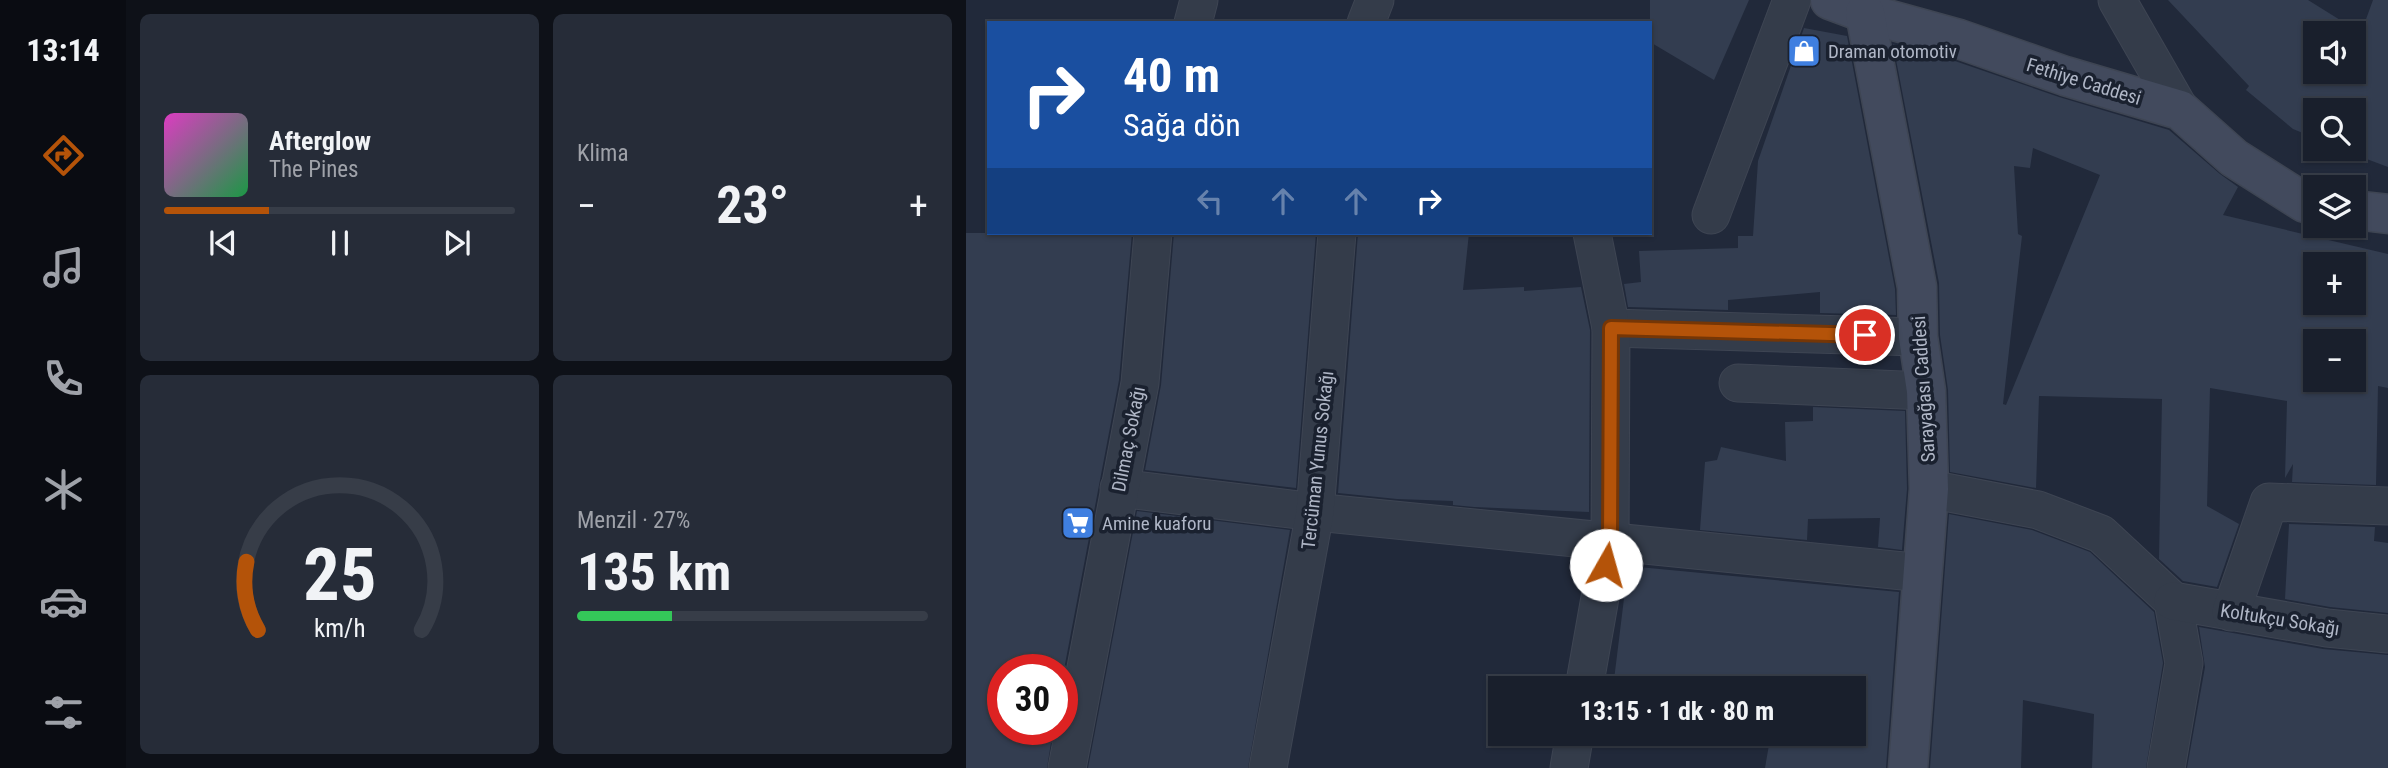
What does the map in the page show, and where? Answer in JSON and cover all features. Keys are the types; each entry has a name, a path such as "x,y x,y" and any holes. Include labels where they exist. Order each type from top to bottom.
{"street":[{"path":"1194,21 1199,0"},
{"path":"1367,21 1375,0"},
{"path":"1711,215 1792,0"},
{"name":"Fethiye Caddesi","path":"1830,0 1865,13 1959,39 2064,76 2179,110 2234,158 2303,202"},
{"path":"2117,0 2179,110"},
{"name":"Sarayağası Caddesi","path":"1865,13 1917,287 1918,337 1926,391 1928,489 1908,768"},
{"path":"2366,211 2388,214"},
{"name":"Dilmaç Sokağı","path":"1067,768 1140,383 1153,235"},
{"name":"Tercüman Yunus Sokağı","path":"1268,768 1315,512 1338,235"},
{"path":"1586,676 1610,541 1611,328 1592,235"},
{"path":"1611,328 1918,337"},
{"path":"1738,383 1926,391"},
{"path":"1119,488 1315,512 1923,573"},
{"path":"1928,489 2038,510 2101,534 2173,601 2184,663 2166,768"},
{"path":"2231,612 2269,502 2388,506"},
{"name":"Koltukçu Sokağı","path":"2173,601 2327,628 2388,634"},
{"path":"1569,768 1573,746"}],"building":[{"path":"1650,0 1749,0 1714,80 1652,43"},
{"path":"2168,0 2308,0 2342,21 2303,21 2303,84 2366,84 2365,21 2373,0 2388,0 2388,167 2366,159 2366,98 2303,98 2303,133 2293,129 2246,90 2249,86"},
{"path":"1804,28 1847,36 1895,289 1896,315 1820,313 1820,292 1728,300 1728,310 1628,307 1624,284 1641,282 1639,251 1738,248 1738,236 1753,236 1758,161"},
{"path":"1893,44 1952,60 2059,97 2169,130 2238,187 2223,215 2303,234 2303,238 2320,238 2388,254 2388,388 2378,386 2376,485 2292,482 2293,464 2285,478 2287,401 2210,388 2207,506 2239,524 2217,587 2183,581 2159,559 2162,399 2039,396 2036,488 1950,472 1948,390 1940,335 1939,283","holes":["2033,148 2100,175 2006,405 2003,404 2022,236 2018,234 2014,166 2030,168"]},
{"path":"966,233 1132,235 1119,380 1067,654 987,654 987,745 1051,745 1047,768 966,768"},
{"path":"1174,235 1316,235 1296,488 1145,470 1161,385"},
{"path":"1358,235 1469,235 1463,290 1524,287 1524,291 1581,287 1590,330 1589,512 1474,507 1453,505 1453,501 1338,493"},
{"path":"1813,407 1905,411 1907,489 1902,550 1878,547 1880,518 1808,519 1807,540 1700,530 1705,462 1717,460 1721,447 1786,461 1785,422 1813,421"},
{"path":"1137,511 1290,530 1248,768 1088,768"},
{"path":"1949,514 2032,530 2090,552 2154,612 2163,663 2146,768 2092,768 2094,714 2023,700 2021,768 1930,768"},
{"path":"2289,524 2375,527 2374,541 2388,543 2388,613 2285,599"},
{"path":"1628,566 1899,592 1886,768 1765,768 1769,746 1866,746 1866,676 1614,676"},
{"path":"2199,627 2323,649 2388,655 2388,768 2187,768 2205,667"}],"place":[{"name":"Draman otomotiv","path":"1804,51"},
{"name":"Amine kuaforu","path":"1078,523"}],"route":[{"path":"1606,565 1610,541 1611,328 1865,335"}]}
